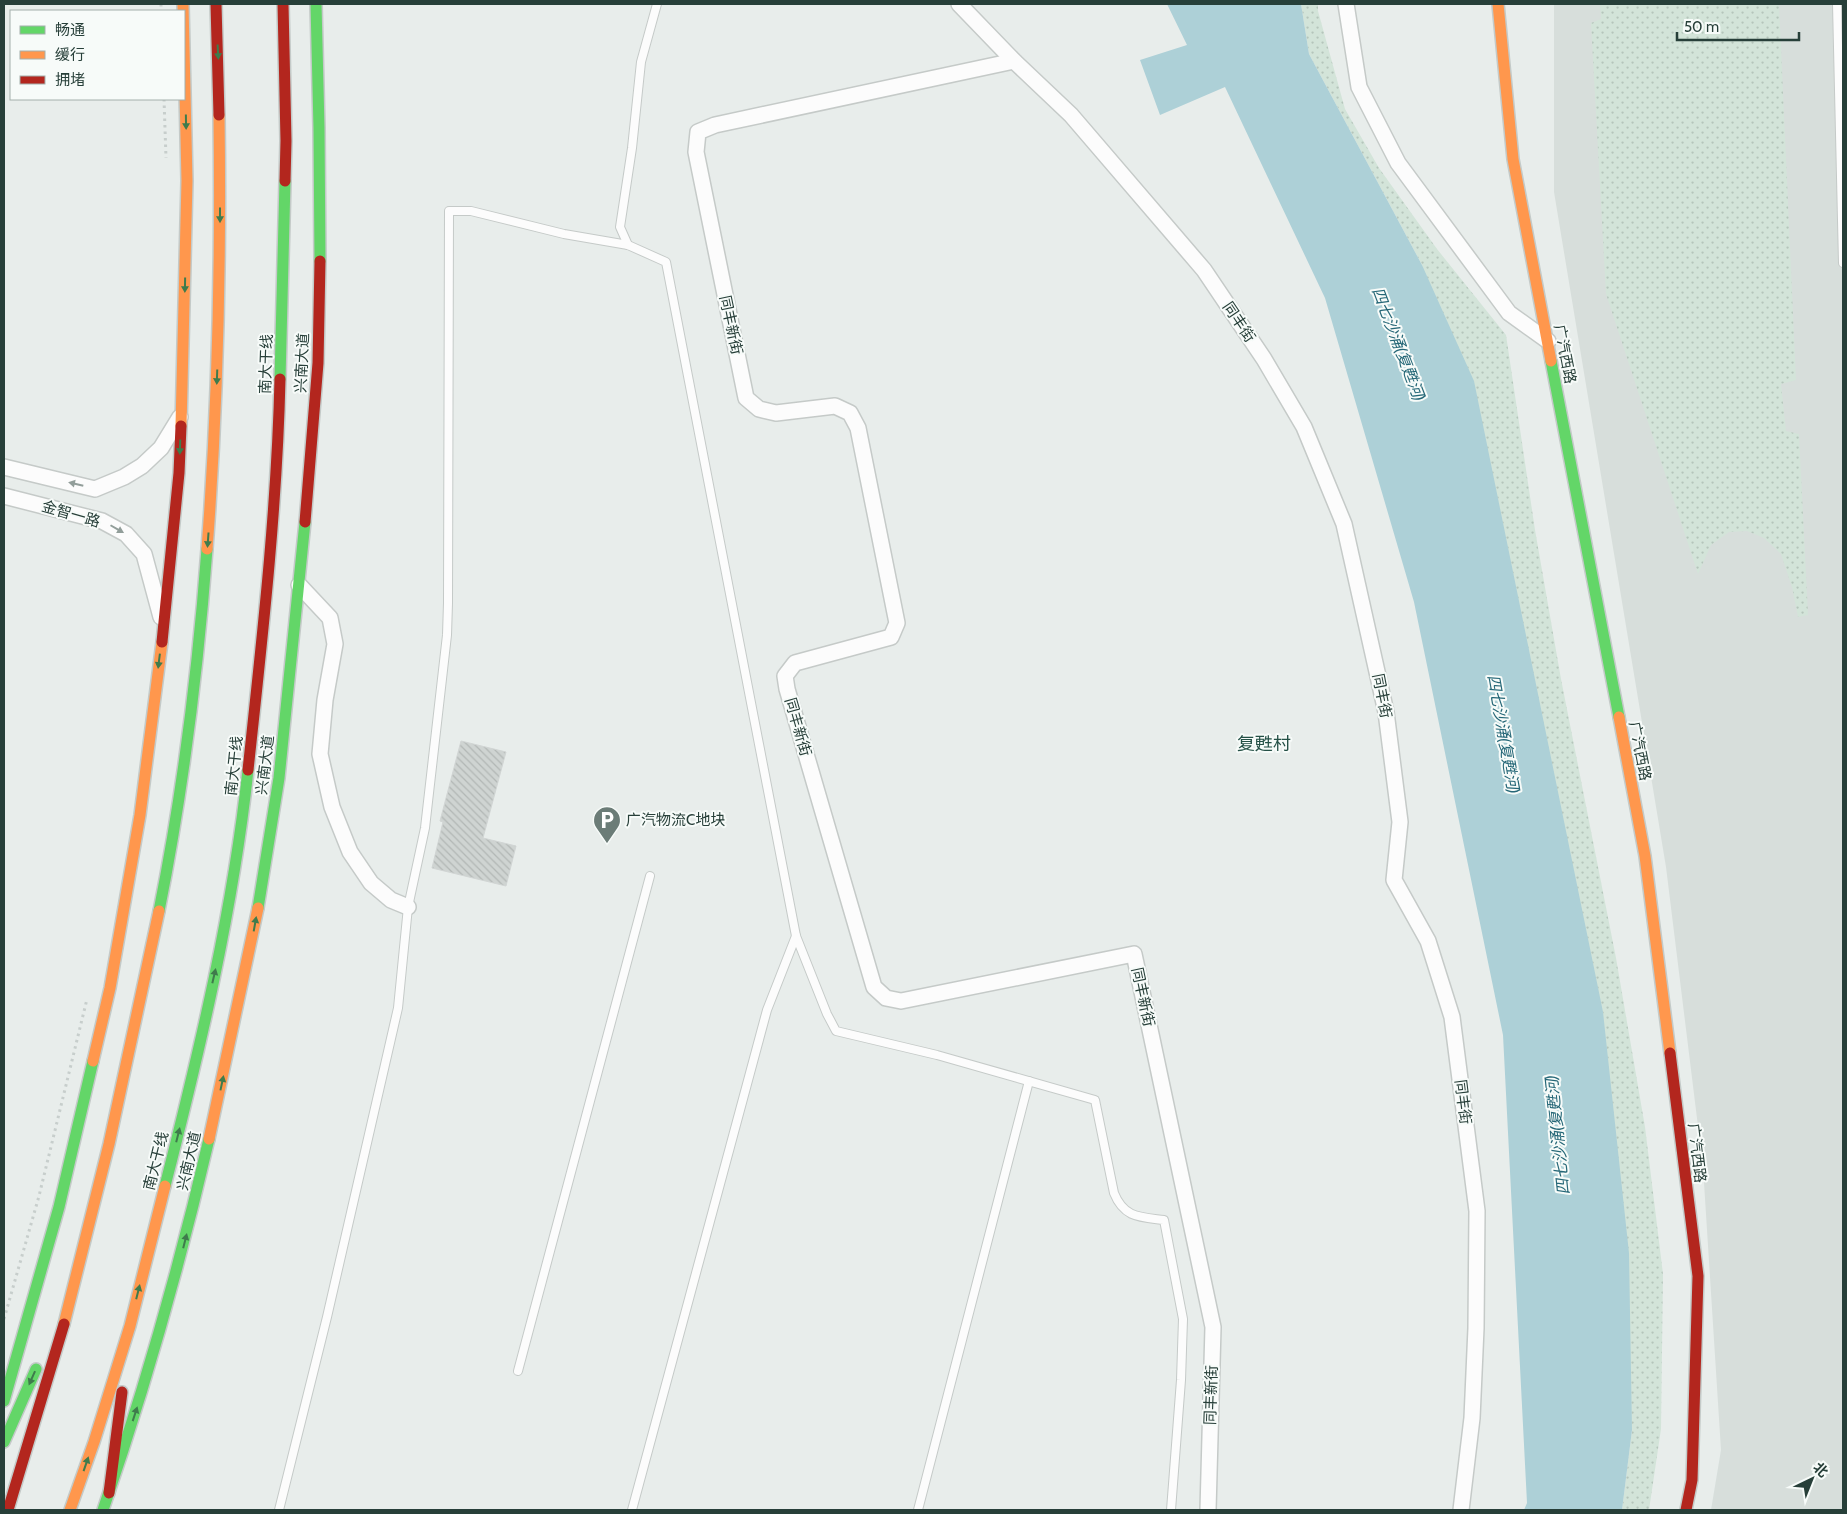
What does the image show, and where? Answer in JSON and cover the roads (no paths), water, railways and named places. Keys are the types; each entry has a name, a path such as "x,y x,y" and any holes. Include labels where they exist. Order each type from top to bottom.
{"main road":[{"path":"8,1510 73,1286 115,1121 152,945 182,782 207,559 216,430 220,268 219,76 216,4"},
{"name":"南大干线","path":"70,1510 94,1442 130,1326 182,1120 222,940 245,798 271,554 279,432 286,141 283,4"},
{"name":"兴南大道","path":"103,1510 148,1374 177,1275 202,1172 253,934 279,777 313,437 319,338 319,97 316,4"},
{"name":"广汽西路","path":"1498,4 1513,160 1645,856 1698,1276 1692,1480 1686,1510"},
{"path":"4,1401 59,1207 110,988 140,815 164,626 179,473 184,353 187,181 185,63"},
{"path":"4,1442 73,1286"},
{"path":"110,1493 130,1326"}],"street":[{"name":"同丰街","path":"959,4 1014,61 1071,115 1204,270 1264,358 1304,427 1344,524 1386,712 1400,822 1394,880 1428,941 1452,1017 1477,1210 1476,1328 1472,1418 1461,1510"},
{"path":"1346,4 1359,87 1398,163 1509,314 1548,341"},
{"name":"同丰新街","path":"1014,61 715,125 698,132 696,152 746,398 759,409 776,413 835,406 850,413 858,428 897,623 891,637 795,662 785,676 787,689 874,987 886,998 901,1000 1134,954 1213,1327 1208,1510"},
{"name":"金智一路","path":"4,467 95,489 124,477 142,466 161,448 181,416"},
{"name":"金智一路","path":"4,496 102,521 126,534 144,554 164,626"},
{"path":"299,585 330,618 335,644 325,700 320,754 332,807 350,852 371,883 391,900 408,907"}],"lane":[{"path":"628,245 620,227 632,148 641,62 657,4"},
{"path":"1837,4 1843,263"},
{"path":"279,1510 327,1317 398,1008 408,907 426,828 447,635 449,211 472,210 564,234 628,245 666,262 796,936 827,1014 836,1032 937,1055 1095,1100 1114,1193 1118,1204 1126,1212 1136,1216 1164,1220 1183,1319 1181,1380 1171,1510"},
{"path":"518,1371 650,876"},
{"path":"632,1510 767,1010 796,936"},
{"path":"918,1510 1029,1081"}],"water":[{"name":"四七沙涌(复甦河)","path":"1167,4 1301,4 1309,54 1422,265 1474,381 1603,1012 1629,1253 1632,1430 1622,1510 1524,1510 1527,1503 1503,1035 1414,602 1325,298 1225,87 1160,115 1140,60 1187,45"}],"place":[{"name":"广汽物流C地块","path":"607,844"}],"district":[{"name":"复甦村","path":"1264,744"}]}
